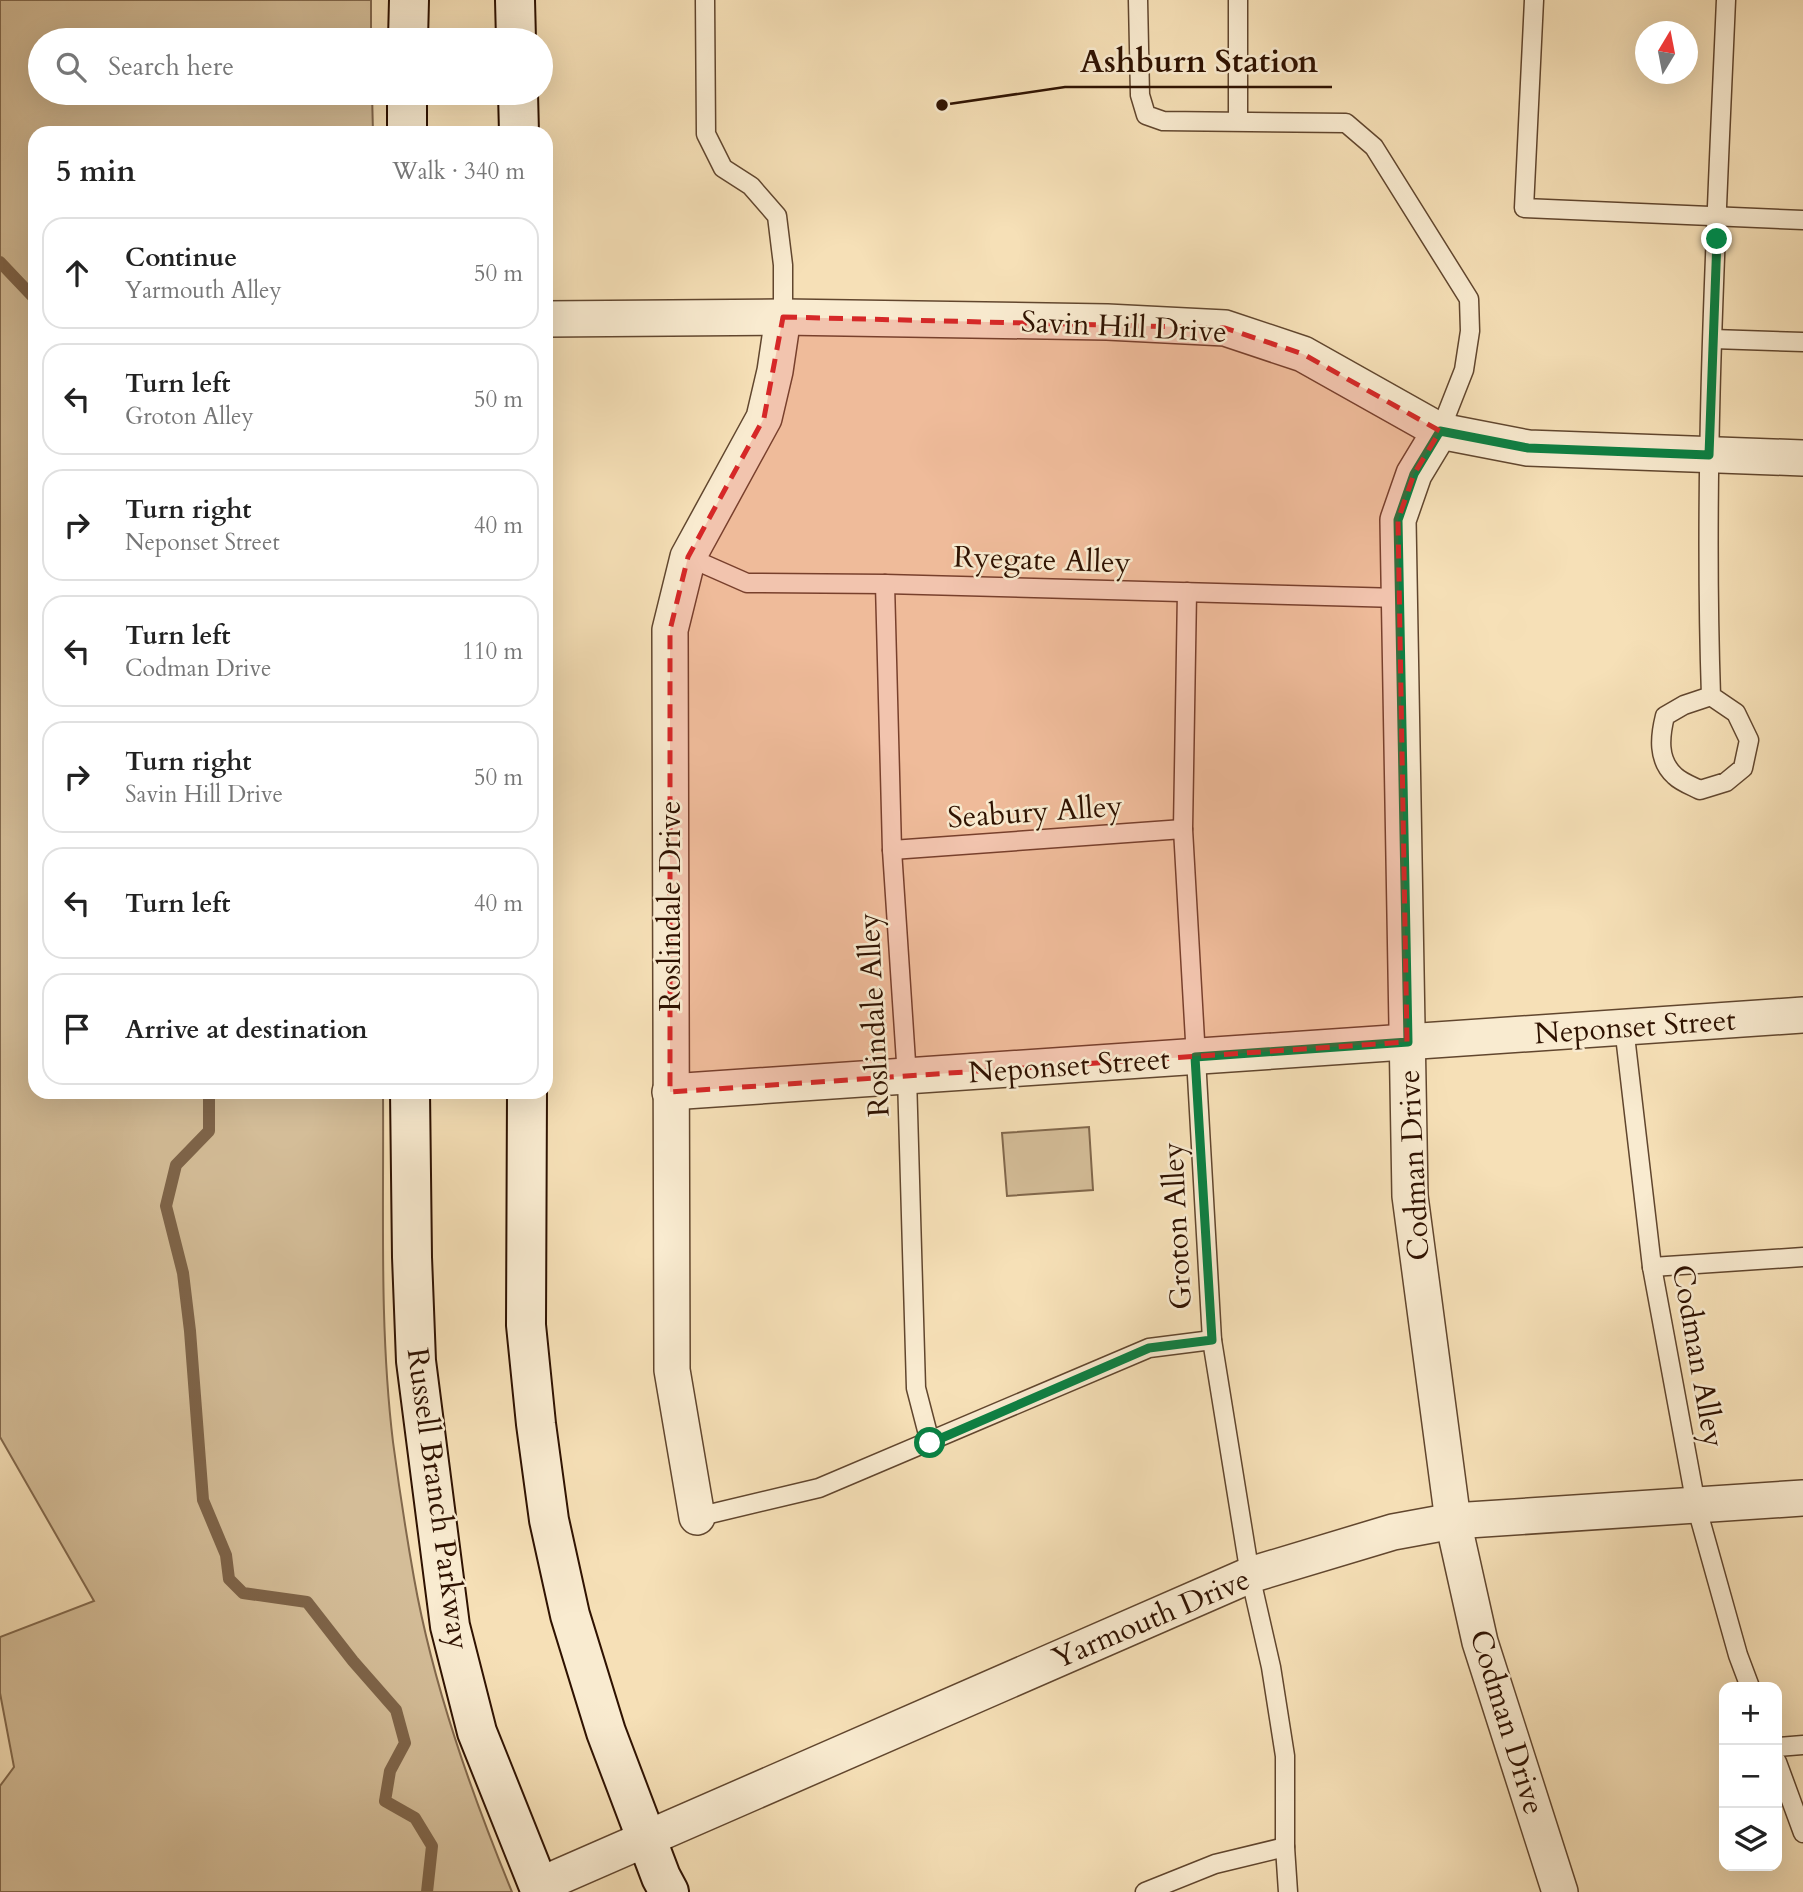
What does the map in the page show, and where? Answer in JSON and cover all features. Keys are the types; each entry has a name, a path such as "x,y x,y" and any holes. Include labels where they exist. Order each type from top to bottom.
{"main road":[{"path":"408,28 409,0"},
{"path":"515,0 516,28"},
{"path":"407,105 407,126"},
{"path":"518,105 519,126"},
{"name":"Russell Branch Parkway","path":"410,1099 416,1361 450,1626 477,1732 540,1889"},
{"path":"527,1099 526,1325 549,1520 570,1615 606,1732 669,1892"}],"street":[{"name":"Savin Hill Drive","path":"553,319 783,317 1093,321 1224,328 1303,354 1440,431 1528,448 1803,458"},
{"name":"Roslindale Drive","path":"697,1517 672,1370 670,630 688,557 764,418 775,371 783,317"},
{"name":"Codman Drive","path":"1440,431 1414,474 1398,520 1410,1196 1453,1521 1480,1642 1560,1892"},
{"name":"Neponset Street","path":"670,1092 1803,1015"},
{"name":"Yarmouth Drive","path":"540,1889 647,1839 1250,1575 1393,1532 1453,1521 1803,1498"}],"lane":[{"path":"705,0 706,134 723,168 751,187 777,216 783,265 783,317"},
{"path":"1138,0 1140,95 1146,115 1163,121 1346,123 1374,147 1469,299 1470,331 1464,370 1440,431"},
{"path":"1238,0 1238,121"},
{"path":"1534,0 1524,208 1803,220"},
{"path":"1711,696 1707,579 1709,455 1726,0"},
{"path":"1713,339 1803,342"},
{"name":"Ryegate Alley","path":"688,557 747,583 885,584 1399,598"},
{"name":"Roslindale Alley","path":"885,584 892,850 907,1077 916,1388 930,1443"},
{"name":"Groton Alley","path":"1187,592 1182,829 1212,1340 1250,1575 1271,1667 1285,1756 1288,1892"},
{"path":"1711,696 1736,713 1749,740 1743,768 1726,782 1700,790 1674,776 1663,759 1659,738 1664,716 1684,705 1711,696"},
{"name":"Seabury Alley","path":"892,850 1182,829"},
{"name":"Codman Alley","path":"1624,1027 1653,1267 1696,1505 1748,1682"},
{"path":"1653,1267 1803,1257"},
{"path":"697,1517 819,1488 1149,1348 1212,1340"},
{"path":"1782,1747 1803,1745"},
{"path":"1782,1776 1803,1833"},
{"path":"1145,1892 1215,1864 1285,1847"}],"highlighted area":[{"path":"783,317 1225,328 1303,354 1440,431 1414,474 1398,520 1407,1042 670,1092 670,630 688,557 764,418"}],"shaded area":[{"path":"0,0 371,0 371,28 28,28 28,105 372,105 373,126 28,126 28,1099 383,1099 386,1355 393,1442 405,1527 422,1618 443,1698 468,1777 512,1892 0,1892 0,1786 14,1767 0,1693 0,1637 94,1601 0,1437"},
{"path":"1089,1127 1093,1190 1007,1196 1002,1133"}],"waterway":[{"path":"0,262 28,292"},
{"path":"209,1099 209,1131 176,1165 166,1206 183,1273 203,1500 226,1555 229,1579 243,1593 307,1602 396,1710 405,1743 390,1771 385,1801 415,1818 432,1846 427,1892"}],"place":[{"name":"Ashburn Station","path":"942,105"}],"route":[{"path":"930,1443 1149,1348 1212,1340 1195,1057 1408,1042 1398,520 1414,474 1440,431 1528,448 1709,455 1717,239"}]}
